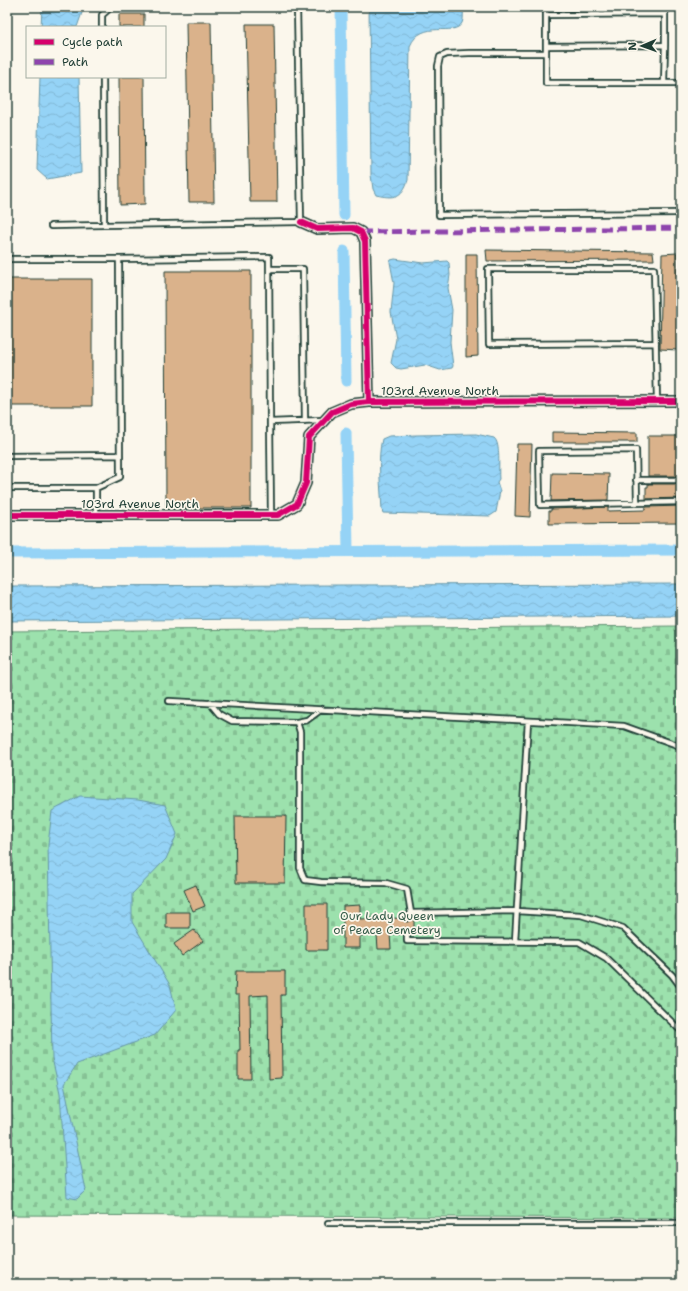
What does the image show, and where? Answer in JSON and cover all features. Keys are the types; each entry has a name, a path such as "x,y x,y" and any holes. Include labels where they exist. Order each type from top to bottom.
{"street":[{"path":"301,222 316,229 354,228 361,232 365,241 369,402"},
{"name":"103rd Avenue North","path":"7,515 278,515 297,504 306,482 309,437 332,412 351,404 369,402 681,401"}],"lane":[{"path":"102,26 102,16 111,7"},
{"path":"51,226 301,222 297,7"},
{"path":"546,7 546,83 681,83"},
{"path":"664,83 665,7"},
{"path":"546,15 665,14"},
{"path":"546,46 665,45"},
{"path":"546,52 470,53 447,54 440,56 438,66 439,215 681,213"},
{"path":"103,78 104,225"},
{"path":"7,259 269,257 271,515"},
{"path":"7,488 96,488 120,476 119,259"},
{"path":"269,270 303,269 305,421"},
{"path":"656,344 489,344 488,269 654,269 656,344 657,401"},
{"path":"270,422 324,420"},
{"path":"636,503 636,450 539,451 540,505 636,503 681,502"},
{"path":"7,456 120,455"},
{"path":"636,480 681,480"},
{"path":"96,488 96,515"},
{"path":"169,701 624,726 677,745 681,748"},
{"path":"210,703 219,714 232,721 297,722 307,720 322,709"},
{"path":"515,941 528,721"},
{"path":"297,722 300,732 300,868 305,880 321,882 386,882 407,889 411,913 407,918"},
{"path":"411,913 517,911 581,915 623,928 672,975 681,987"},
{"path":"407,934 407,941 579,942 606,958 681,1031"},
{"path":"328,1223 681,1223"}],"green space":[{"name":"Our Lady Queen of Peace Cemetery","path":"681,626 681,1218 7,1215 7,631"}],"water":[{"path":"42,7 84,7 77,26 41,26"},
{"path":"369,7 463,7 463,21 458,27 452,29 430,30 422,33 415,38 410,46 408,180 406,186 400,194 392,197 376,195 373,189 371,175"},
{"path":"40,78 79,78 81,173 47,179 37,170"},
{"path":"395,259 423,263 447,261 449,263 450,275 448,288 452,310 450,342 452,368 440,370 425,365 401,369 396,368 391,363 396,339 391,312 394,283 390,262 391,260"},
{"path":"476,434 494,438 498,445 499,479 497,482 500,491 496,512 490,516 383,513 380,483 380,455 382,439 389,436"},
{"path":"681,584 681,616 7,621 7,586"},
{"path":"80,796 138,800 165,805 177,834 166,859 132,894 132,922 170,985 176,1010 155,1035 77,1064 64,1084 86,1190 77,1199 67,1197 60,1093 52,1058 48,845 52,811"}],"building":[{"path":"119,14 144,14 144,26 119,26"},
{"path":"186,22 211,22 214,202 189,202"},
{"path":"246,24 274,24 277,202 250,202"},
{"path":"119,78 144,78 145,204 120,205"},
{"path":"486,250 653,252 654,260 487,261"},
{"path":"677,253 678,350 660,349 662,254"},
{"path":"466,254 477,254 478,356 466,357"},
{"path":"165,271 251,271 251,508 166,508"},
{"path":"7,279 92,279 92,406 7,406"},
{"path":"552,432 637,433 637,442 552,442"},
{"path":"648,436 681,436 681,476 648,476"},
{"path":"517,444 532,444 530,517 515,516"},
{"path":"552,473 609,474 608,500 551,501"},
{"path":"648,484 681,484 681,498 646,499 646,487 648,487"},
{"path":"681,506 681,523 549,524 549,511 551,511 551,509 608,507 608,511 645,510 646,507"},
{"path":"235,816 286,816 285,883 236,883"},
{"path":"196,885 205,906 193,911 184,890"},
{"path":"306,904 327,904 327,950 306,950"},
{"path":"360,905 360,919 403,918 404,921 407,922 414,918 414,934 411,934 407,930 403,934 390,934 391,949 378,949 377,935 360,936 360,948 343,948 343,906"},
{"path":"166,912 190,912 190,928 166,928"},
{"path":"194,930 203,941 182,956 174,944"},
{"path":"236,971 285,971 285,995 281,995 282,1078 269,1079 268,995 250,996 251,1079 238,1079 238,1050 240,1050 239,995 235,995"}],"waterway":[{"path":"341,7 344,215"},
{"path":"344,251 346,381"},
{"path":"346,433 348,551"},
{"path":"7,553 681,550"}],"marked path":[{"path":"361,232 681,228"}],"cycle path":[{"path":"301,222 317,229 353,228 361,232 365,241 369,402"},
{"path":"7,515 278,515 297,504 306,483 309,437 332,412 351,404 369,402 681,401"}]}
